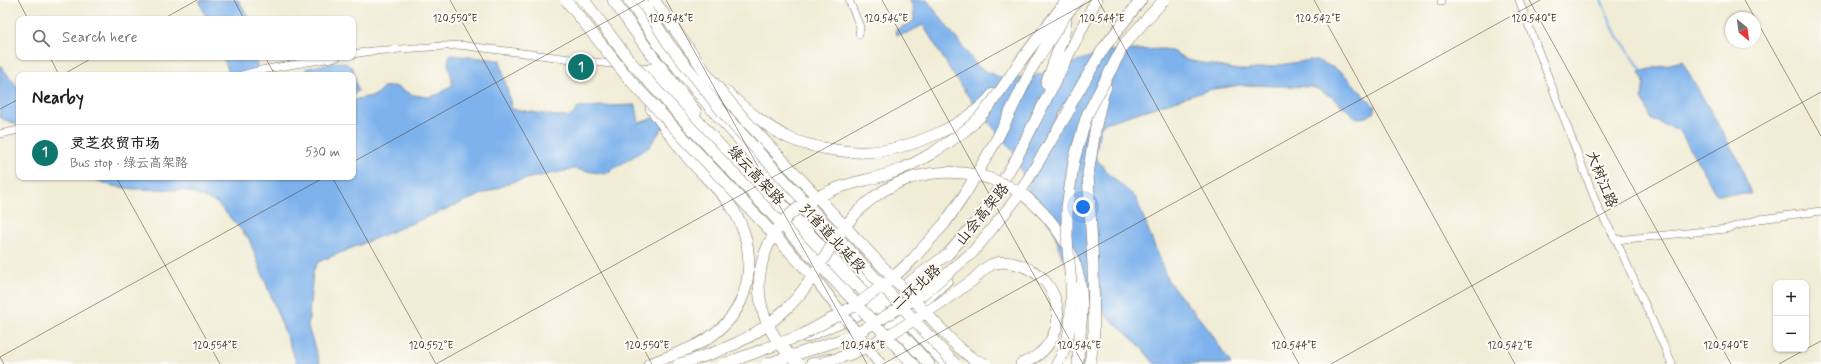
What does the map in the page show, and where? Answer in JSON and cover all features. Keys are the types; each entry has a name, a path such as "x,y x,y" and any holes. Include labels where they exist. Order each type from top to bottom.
{"main road":[{"path":"566,0 629,79 689,160 732,207 743,229 749,249 748,282 744,296 727,323 700,343 648,364"},
{"name":"绿云高架路","path":"584,0 629,60 913,364"},
{"name":"31省道北延段","path":"613,0 648,50 703,121 838,264 929,364"},
{"path":"629,0 659,45 714,112 946,364"},
{"path":"634,0 644,24"},
{"name":"绿云高架路","path":"641,0 668,43 729,120 955,364"},
{"path":"654,0 708,76 746,121 957,346 974,359 986,364"},
{"path":"708,76 760,122 790,139 822,148 866,152 894,148 933,136 961,121 988,101 1067,0"},
{"path":"1016,159 1058,54 1067,18 1067,0"},
{"name":"山会高架路","path":"724,364 802,335 856,305 889,281 913,259 945,223 965,194 998,137 1033,66 1065,16 1078,0"},
{"path":"728,364 787,345 877,306 888,300 948,254 982,215 1016,159 1096,0"},
{"path":"1031,174 1103,49 1141,0"},
{"name":"山会高架路","path":"767,364 852,336 923,294 973,252 1016,199 1110,45 1148,0"},
{"path":"1057,364 1064,350 1072,319 1067,207 1074,160 1087,115 1125,44 1164,0"},
{"path":"1090,364 1094,331 1093,272 1088,174 1102,94 1125,44"},
{"path":"799,364 784,351 773,335 759,301 759,275 767,248 777,228 798,208 831,191 893,172 937,151 968,128 986,111 1019,63"},
{"path":"651,70 850,289"},
{"path":"629,79 817,281 880,364"},
{"path":"679,364 740,343 764,328 786,309 803,290 847,224 869,201 893,186 921,175 964,172 988,177 1009,185 1037,206 1054,223 1063,236 1072,256 1079,278 1081,298 1078,364"},
{"name":"二环北路","path":"811,364 850,353 894,326 904,318 978,250 1017,199 1031,174"},
{"path":"820,364 854,353 894,332 942,302 990,265 1007,262 1024,266 1038,273 1049,284 1056,299 1057,326 1052,338 1045,349 1036,357 1021,364"},
{"path":"838,264 850,289 849,305 839,323"}],"street":[{"path":"849,0 860,27 859,34"},
{"name":"大树江路","path":"1519,0 1599,210 1616,240 1672,364"},
{"path":"356,54 459,45 651,70"},
{"path":"253,72 319,60"},
{"path":"0,134 16,131"},
{"path":"1616,240 1726,229 1760,219 1821,211"}],"water":[{"path":"199,0 238,0 248,16 206,16"},
{"path":"909,0 927,0 978,67 997,76 1012,78 1034,76 1107,51 1164,49 1174,52 1187,60 1238,70 1249,70 1311,60 1321,62 1345,75 1374,106 1375,112 1361,118 1355,117 1332,97 1313,87 1241,85 1209,90 1105,123 1100,128 1095,157 1108,173 1136,198 1168,281 1209,330 1231,364 1155,364 1138,344 1101,311 1062,257 1053,228 1034,203 1015,154 977,108 956,79 923,25 907,33 897,35 895,30 914,21 913,7"},
{"path":"450,55 500,60 512,109 564,117 572,115 578,107 636,105 639,123 661,115 666,123 649,147 605,174 574,169 512,182 318,262 313,271 308,327 320,364 297,364 249,239 217,203 184,190 133,189 112,186 97,180 356,180 356,99 376,95 383,87 394,86 413,95 429,97 439,94 452,85 452,77 448,59"},
{"path":"224,60 256,60 258,72 229,72"},
{"path":"1682,61 1740,163 1751,194 1716,194 1680,131 1652,120 1642,98 1644,81 1639,72"},
{"path":"338,62 345,63 353,68 354,72 305,72 307,68"},
{"path":"0,65 16,85 16,124 0,117"},
{"path":"356,82 358,91 356,93"}],"waterway":[{"path":"1601,0 1614,30 1643,72"}],"place":[{"name":"灵芝农贸市场","path":"581,67"}]}
